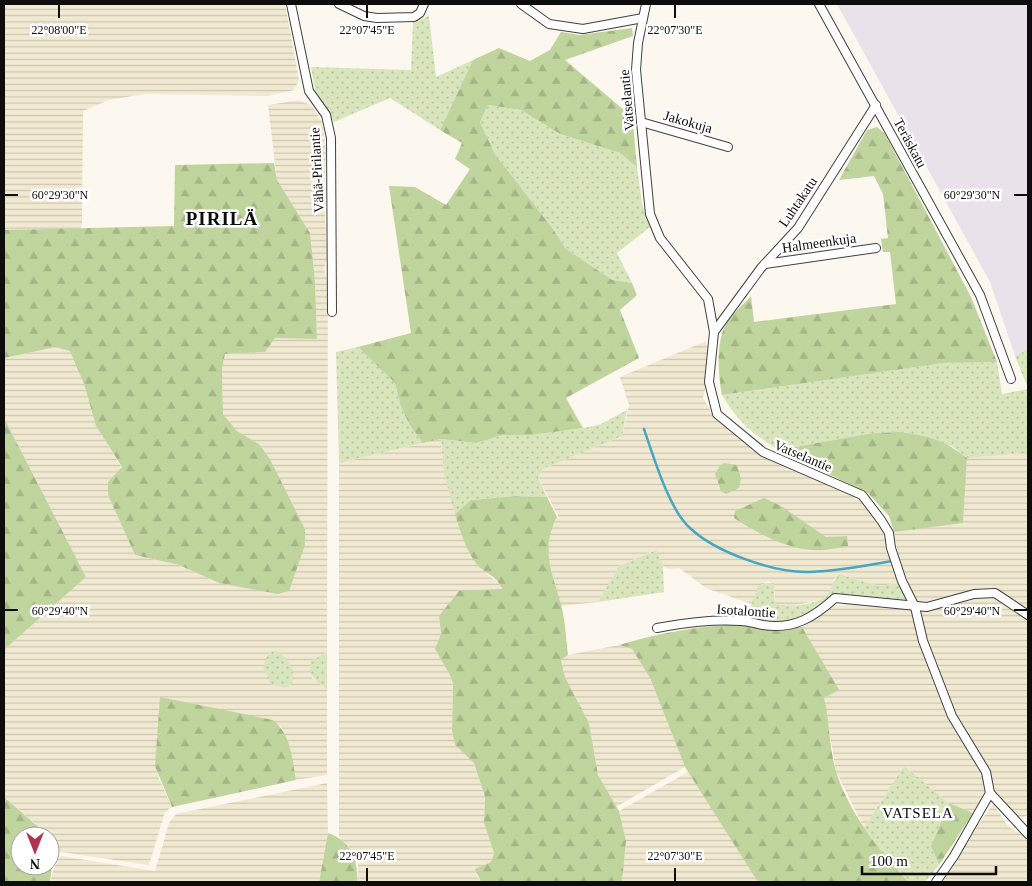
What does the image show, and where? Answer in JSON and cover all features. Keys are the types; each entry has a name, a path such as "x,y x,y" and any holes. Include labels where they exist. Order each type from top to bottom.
{"street":[{"name":"Vähä-Pirilantie","path":"291,4 309,91 326,115 331,138 332,312"},
{"path":"339,4 364,16 378,18 414,17 420,13 424,4"},
{"path":"521,4 549,24 584,29 643,18"},
{"name":"Vatselantie","path":"646,4 638,42 636,70 650,214 660,238 708,298 714,332 709,382 717,414 763,452 862,494 889,534 891,548 902,581 915,607 924,641 952,716 986,772 990,793"},
{"name":"Teräskatu","path":"819,4 980,295 1011,379"},
{"name":"Luhtakatu","path":"714,332 765,264 798,228 876,105"},
{"name":"Jakokuja","path":"641,122 728,147"},
{"name":"Halmeenkuja","path":"765,264 876,248"},
{"name":"Isotalontie","path":"657,628 697,621 743,621 765,626 789,625 814,617 835,598 927,607 974,594 995,594 1028,615"},
{"path":"936,882 954,856 990,793 1028,834"}],"shaded area":[{"path":"4,4 285,4 299,80 294,90 268,96 145,94 109,100 83,111 82,224 80,229 4,230"},
{"path":"837,4 1028,4 1028,349 1015,356 990,282"},
{"path":"299,100 312,106 322,122 326,151 324,195 327,258 324,269 328,284 327,652 311,661 312,678 327,689 327,775 296,780 288,743 281,726 158,777 172,807 165,812 149,865 60,852 60,826 38,826 4,797 4,650 86,577 4,418 4,358 56,347 70,350 84,384 96,426 122,468 108,482 108,495 135,555 179,565 219,583 305,529 270,459 259,444 237,431 223,414 222,369 225,354 265,352 275,338 317,338 315,281 310,233 277,180 268,105"},
{"path":"706,341 708,353 706,386 703,398 714,417 761,454 792,470 856,494 865,502 881,526 900,583 879,586 839,574 834,579 832,590 824,599 787,607 779,606 774,602 775,592 769,581 762,583 751,604 706,588 679,568 669,569 663,566 655,550 619,566 598,602 561,606 547,554 551,529 558,516 538,477 543,469 622,436 629,405 620,377"},
{"path":"441,439 444,474 463,539 488,575 500,584 502,590 439,616 441,634 435,649 451,677 453,685 452,731 455,745 474,763 485,797 484,823 494,853 491,862 477,876 481,882 357,882 358,865 348,846 339,837 339,463"},
{"path":"1028,453 1028,815 1020,819 994,789 986,789 973,813 949,803 904,766 864,828 836,771 824,698 838,690 802,627 833,606 850,604 920,609 899,560 894,532 963,522 967,458"},
{"path":"619,645 632,649 650,678 685,767 616,807 598,775 589,723 565,677 561,660 568,655"},
{"path":"688,772 758,882 622,882 626,841 619,811"},
{"path":"327,783 328,833 319,882 50,882 52,876 60,876 60,856 155,871 169,823 176,814"},
{"path":"993,804 1008,826 1028,839 1028,882 943,882 978,825"}],"green space":[{"path":"429,16 436,77 473,60 440,130 390,98 334,122 316,95 311,67 411,70 413,22"},
{"path":"632,28 633,36 565,60 624,110 632,113 637,167 620,153 560,134 521,110 488,105 480,122 495,154 553,229 565,248 612,280 632,283 637,295 620,310 639,358 566,398 583,428 531,435 503,435 476,443 441,439 423,443 409,424 400,404 395,383 358,347 411,333 389,186 415,187 446,205 470,169 455,159 462,143 440,130 473,60 499,48 530,61 550,50 561,32 579,35"},
{"path":"488,105 521,110 560,134 620,153 637,167 642,204 650,227 617,253 632,283 612,280 565,248 553,229 495,154 480,122"},
{"path":"877,127 885,134 971,297 997,362 944,363 722,395 719,360 722,334 730,318 751,296 754,322 896,304 890,252 883,252 881,239 888,238 883,194 874,176 839,180 867,130"},
{"path":"274,163 277,180 310,233 315,281 317,339 275,338 265,352 225,354 222,369 223,414 237,431 259,444 270,459 305,529 305,545 289,591 278,594 219,583 179,565 135,555 108,495 108,482 122,467 96,426 84,384 70,351 56,347 4,358 4,230 174,226 175,165"},
{"path":"358,347 395,383 400,404 409,424 423,443 339,463 336,352"},
{"path":"1028,349 1028,388 1015,356"},
{"path":"997,362 1002,394 1028,389 1028,453 967,458 952,446 867,434 778,450 746,426 734,413 722,395 944,363"},
{"path":"627,410 622,436 543,469 538,477 547,497 515,496 471,500 455,514 444,474 441,439 476,443 503,435 531,435 583,428 599,425"},
{"path":"4,418 86,577 4,650"},
{"path":"898,432 943,442 967,458 963,523 894,532 889,516 868,493 778,450 867,434"},
{"path":"724,463 737,465 741,479 739,488 726,494 721,491 715,474"},
{"path":"515,496 547,497 557,517 549,540 548,550 551,571 564,616 568,655 561,660 565,677 589,723 598,775 619,811 626,841 622,882 481,882 475,869 491,862 494,853 484,823 485,797 474,763 455,745 452,731 453,684 435,649 441,634 439,616 459,591 502,589 498,581 482,569 471,556 455,514 471,500"},
{"path":"764,498 781,506 826,537 847,536 848,546 817,550 792,547 762,534 734,518 735,511"},
{"path":"656,550 663,566 664,592 598,602 619,566"},
{"path":"839,574 879,586 900,583 911,603 835,593 805,615 785,621 761,620 747,617 757,589 762,583 774,583 774,602 785,606 792,606 822,599 830,591"},
{"path":"743,624 766,629 802,627 839,690 824,698 834,762 841,786 866,831 887,859 909,882 758,882 685,767 650,678 632,649 619,645 681,630"},
{"path":"276,651 289,661 292,669 291,685 284,688 271,684 263,667 269,652"},
{"path":"327,652 327,689 313,678 310,666 311,661"},
{"path":"160,697 273,720 284,732 292,755 296,780 172,807 155,766"},
{"path":"904,766 949,803 931,846 939,865 925,882 909,882 886,859 864,828"},
{"path":"4,797 37,826 10,826 10,876 51,876 50,882 4,882"},
{"path":"949,803 973,813 939,865 931,846"},
{"path":"328,833 336,836 352,852 356,866 357,882 319,882"}],"waterway":[{"path":"644,429 662,482 682,520 701,537 729,553 779,569 809,572 830,571 892,561"}],"district":[{"name":"PIRILÄ","path":"222,218"},
{"name":"VATSELA","path":"918,813"}]}
